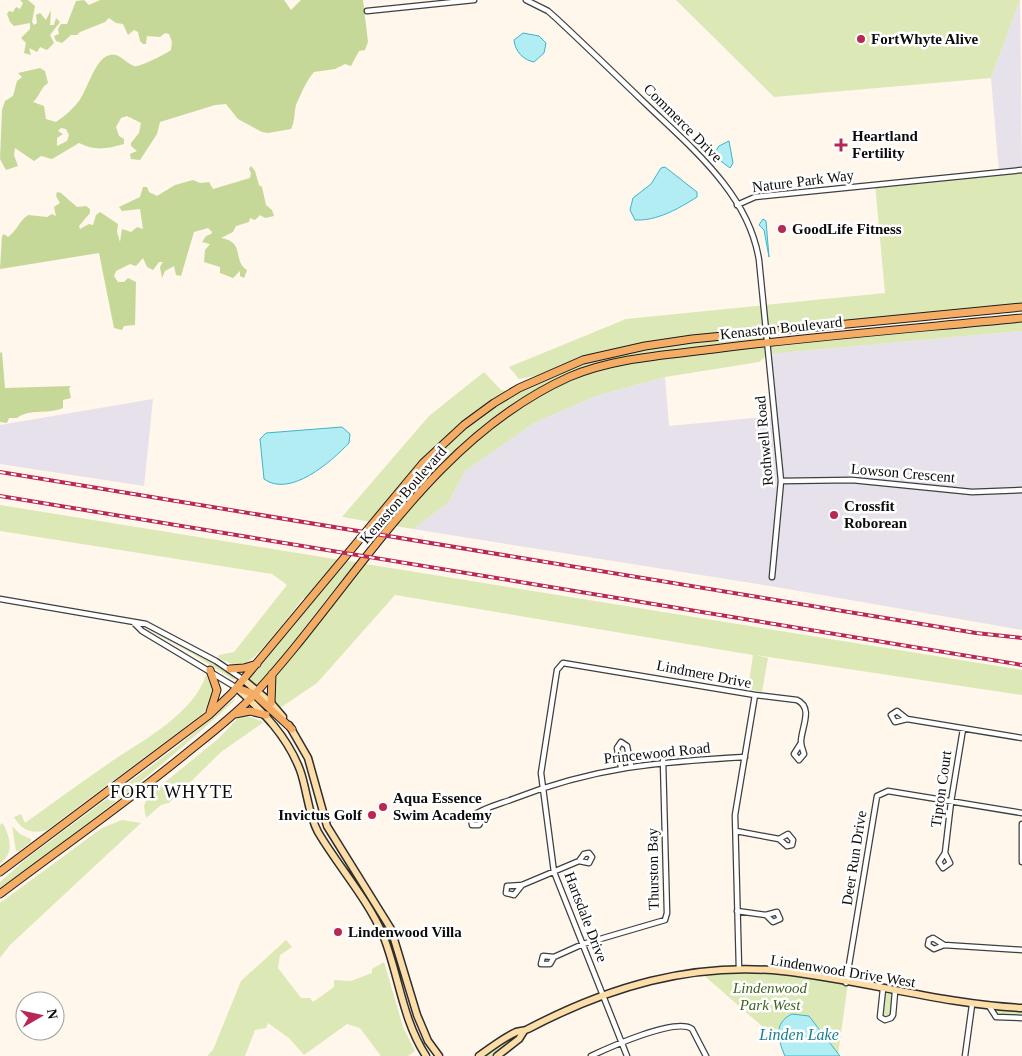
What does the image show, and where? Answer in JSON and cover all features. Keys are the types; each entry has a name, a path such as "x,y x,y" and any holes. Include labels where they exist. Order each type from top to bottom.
{"main road":[{"name":"Kenaston Boulevard","path":"0,872 209,715 244,680 423,463 464,425 494,403 548,374 583,360 645,346 692,339 1022,307"},
{"name":"Kenaston Boulevard","path":"0,894 148,784 235,714 272,673 437,473 478,433 511,409 571,376 601,367 652,357 768,342 1022,318"},
{"path":"230,669 244,668 257,664"},
{"path":"209,715 217,690 210,670"},
{"path":"272,673 270,691 272,704"},
{"path":"237,688 253,694 292,729"},
{"path":"235,714 250,711 266,715"}],"street":[{"path":"368,12 474,0"},
{"name":"Commerce Drive","path":"526,0 552,15 698,153 737,205 749,222 756,241 767,332"},
{"name":"Nature Park Way","path":"737,205 762,196 1022,170"},
{"name":"Rothwell Road","path":"767,332 781,481 772,577"},
{"name":"Lowson Crescent","path":"781,481 852,480 968,492 1022,490"},
{"path":"0,599 146,624 230,669 244,680 266,715 283,735 300,770 317,829 373,916 382,934 407,1018 426,1056"},
{"path":"132,622 142,631 210,670 237,688"},
{"name":"Lindmere Drive","path":"543,787 541,762 557,670 563,663 755,695 735,815 739,969"},
{"path":"253,694 272,704 292,729 308,758 327,826 392,929 417,1014 428,1041 438,1056"},
{"path":"755,695 797,700 803,704 806,709 801,743"},
{"path":"907,718 1022,738"},
{"name":"Tipton Court","path":"945,853 950,802 963,729"},
{"path":"620,767 617,748 621,742 628,746 631,766"},
{"name":"Princewood Road","path":"488,809 543,787 620,767 663,762 745,757"},
{"name":"Thurston Bay","path":"554,957 583,944 664,922 667,917 663,762"},
{"name":"Hartsdale Drive","path":"543,787 554,872 627,1056"},
{"name":"Deer Run Drive","path":"846,982 877,796 888,791 1022,813"},
{"path":"1022,824 1022,862"},
{"path":"736,831 778,838"},
{"path":"522,885 579,861"},
{"path":"738,911 766,915"},
{"path":"944,945 1022,950"},
{"name":"Lindenwood Drive West","path":"479,1056 516,1031 524,1031 567,1008 602,994 656,978 699,971 739,969 783,971 972,1005 1022,1008"},
{"path":"883,990 880,1013 882,1020 891,1018 893,1015 895,992"},
{"path":"965,1056 972,1005"},
{"name":"Lindenwood Drive West","path":"989,1006 996,1017 1022,1018"},
{"path":"591,1056 622,1042 686,1026 692,1029 706,1056"},
{"name":"Lindenwood Drive West","path":"497,1056 520,1039 524,1031"}],"shaded area":[{"path":"1020,0 1022,170 999,172 991,78"},
{"path":"1022,331 1022,630 770,586 413,529 448,503 465,471 534,423 596,396 665,377 669,426 775,416 769,354"},
{"path":"153,399 144,486 0,464 0,425"}],"green space":[{"path":"20,0 28,0 35,6 32,22 34,25 37,23 36,15 40,13 46,20 51,10 50,25 54,25 56,18 60,22 50,35 54,43 47,50 40,47 37,52 29,48 31,55 24,53 26,43 21,38 30,29 30,23 14,26 7,14 9,11 13,12 16,7 20,9 23,3"},
{"path":"84,0 89,5 100,0 284,0 291,10 301,0 363,0 368,42 365,50 359,51 351,66 345,64 335,69 314,72 306,83 296,105 291,129 268,133 262,132 238,119 226,104 215,105 160,122 157,134 140,160 131,159 130,154 137,151 131,146 131,143 139,133 141,123 127,116 121,118 116,127 119,136 124,139 124,144 101,148 79,143 52,159 41,156 34,161 15,148 14,155 18,166 6,170 0,159 2,110 5,101 13,96 17,81 22,77 18,73 40,68 45,71 48,83 33,102 44,106 46,119 56,122 79,101 95,70 107,56 118,56 137,66 171,50 172,42 169,34 165,33 160,37 147,36 146,44 143,44 140,41 138,32 134,30 128,35 123,24 116,23 109,18 105,22 77,35 71,35 62,43 56,41 54,36 59,34 58,29 61,24 67,24 76,1","holes":["61,128 66,129 69,135 67,141 57,146 57,138 63,134 58,131"]},
{"name":"FortWhyte Alive","path":"676,0 1020,0 991,78 774,97"},
{"path":"251,166 255,171 259,185 262,187 266,205 272,210 274,216 265,218 260,215 255,220 250,218 249,222 236,226 233,232 221,238 234,243 240,262 247,270 244,278 240,276 240,271 233,278 220,273 220,267 204,262 205,250 210,244 202,242 212,232 208,228 194,232 181,276 176,275 174,266 165,271 162,278 160,267 163,262 159,262 153,270 147,267 143,258 136,266 130,264 116,271 114,276 118,282 124,282 128,278 136,282 135,325 124,326 122,330 114,328 99,253 0,269 2,236 4,234 8,237 11,235 28,215 47,217 52,214 56,216 54,207 60,203 56,196 57,192 61,193 77,207 86,206 90,209 90,213 79,226 80,229 89,224 93,225 96,215 100,212 118,224 117,232 120,242 122,229 131,232 137,227 143,229 140,209 122,211 119,207 140,197 143,187 147,187 149,192 157,196 175,185 193,180 200,183 209,182 213,189 250,178 251,173 249,169"},
{"path":"1022,170 1022,307 767,332 768,342 1022,319 1022,331 769,354 759,362 665,377 596,396 534,423 465,471 448,503 413,529 342,517 429,416 484,372 501,390 513,392 546,374 519,379 509,367 626,319 885,293 875,184"},
{"path":"2,352 5,388 71,386 69,388 71,398 63,400 63,408 27,413 17,418 9,418 7,423 0,422 0,353"},
{"path":"0,505 1022,670 1022,695 756,655 768,658 762,692 748,689 753,655 395,595 317,683 277,710 271,703 272,674 257,690 244,680 308,601 303,598 274,635 250,661 237,665 226,662 218,657 219,655 234,652 287,585 272,574 0,531"},
{"path":"141,626 166,634 229,671 236,678 234,680 188,651"},
{"path":"206,675 212,685 213,695 209,706 201,715 47,830 37,832 20,826 14,817 21,814 25,823 153,735 191,702 200,689"},
{"path":"234,699 207,725 149,774 0,889 0,882 26,859 178,746"},
{"path":"248,714 248,716 264,722 221,752 169,803 161,805 146,818 144,806 148,796 218,739 238,718"},
{"path":"122,820 141,823 10,945 0,958 0,903 102,828"},
{"path":"3,823 10,845 8,855 0,864 0,825"},
{"path":"12,826 20,834 31,839 31,842 19,851 16,851"},
{"path":"286,940 292,947 280,955 278,968 301,998 310,998 313,1002 334,987 334,980 351,981 372,973 372,969 384,962 403,1027 415,1051 408,1056 381,1056 360,1028 347,1024 304,1055 289,1038 268,1023 266,1028 255,1030 245,1056 207,1056 213,1050 241,981"},
{"name":"Lindenwood Park West","path":"699,971 783,971 848,983 838,1055 818,1026 792,1014 781,1023 779,1041"},
{"path":"883,989 895,992 893,1015 885,1020 880,1013"},
{"path":"989,1006 1022,1008 1022,1018 1000,1018"},
{"path":"515,1031 524,1031 497,1056 479,1056"}],"water":[{"path":"523,33 539,36 546,43 544,53 534,62 523,57 516,48 514,40"},
{"path":"729,141 733,163 730,168 714,154 719,146"},
{"path":"665,167 697,192 697,197 675,210 651,219 635,220 630,210 633,198 651,184 661,168"},
{"path":"763,219 766,221 769,257 764,230 759,225"},
{"path":"342,427 350,434 349,443 321,468 298,481 286,484 274,484 264,479 260,439 266,433"},
{"name":"Linden Lake","path":"792,1014 809,1016 840,1056 785,1056 780,1044 779,1032 782,1022"}],"railway":[{"path":"0,472 976,633 1022,638"},
{"path":"0,496 1022,665"}],"place":[{"name":"FortWhyte Alive","path":"861,39"},
{"name":"Heartland Fertility","path":"841,145"},
{"name":"GoodLife Fitness","path":"782,229"},
{"name":"Crossfit Roborean","path":"834,515"},
{"name":"Aqua Essence Swim Academy","path":"383,807"},
{"name":"Invictus Golf","path":"372,815"},
{"name":"Lindenwood Villa","path":"338,932"}],"district":[{"name":"FORT WHYTE","path":"172,792"}]}
